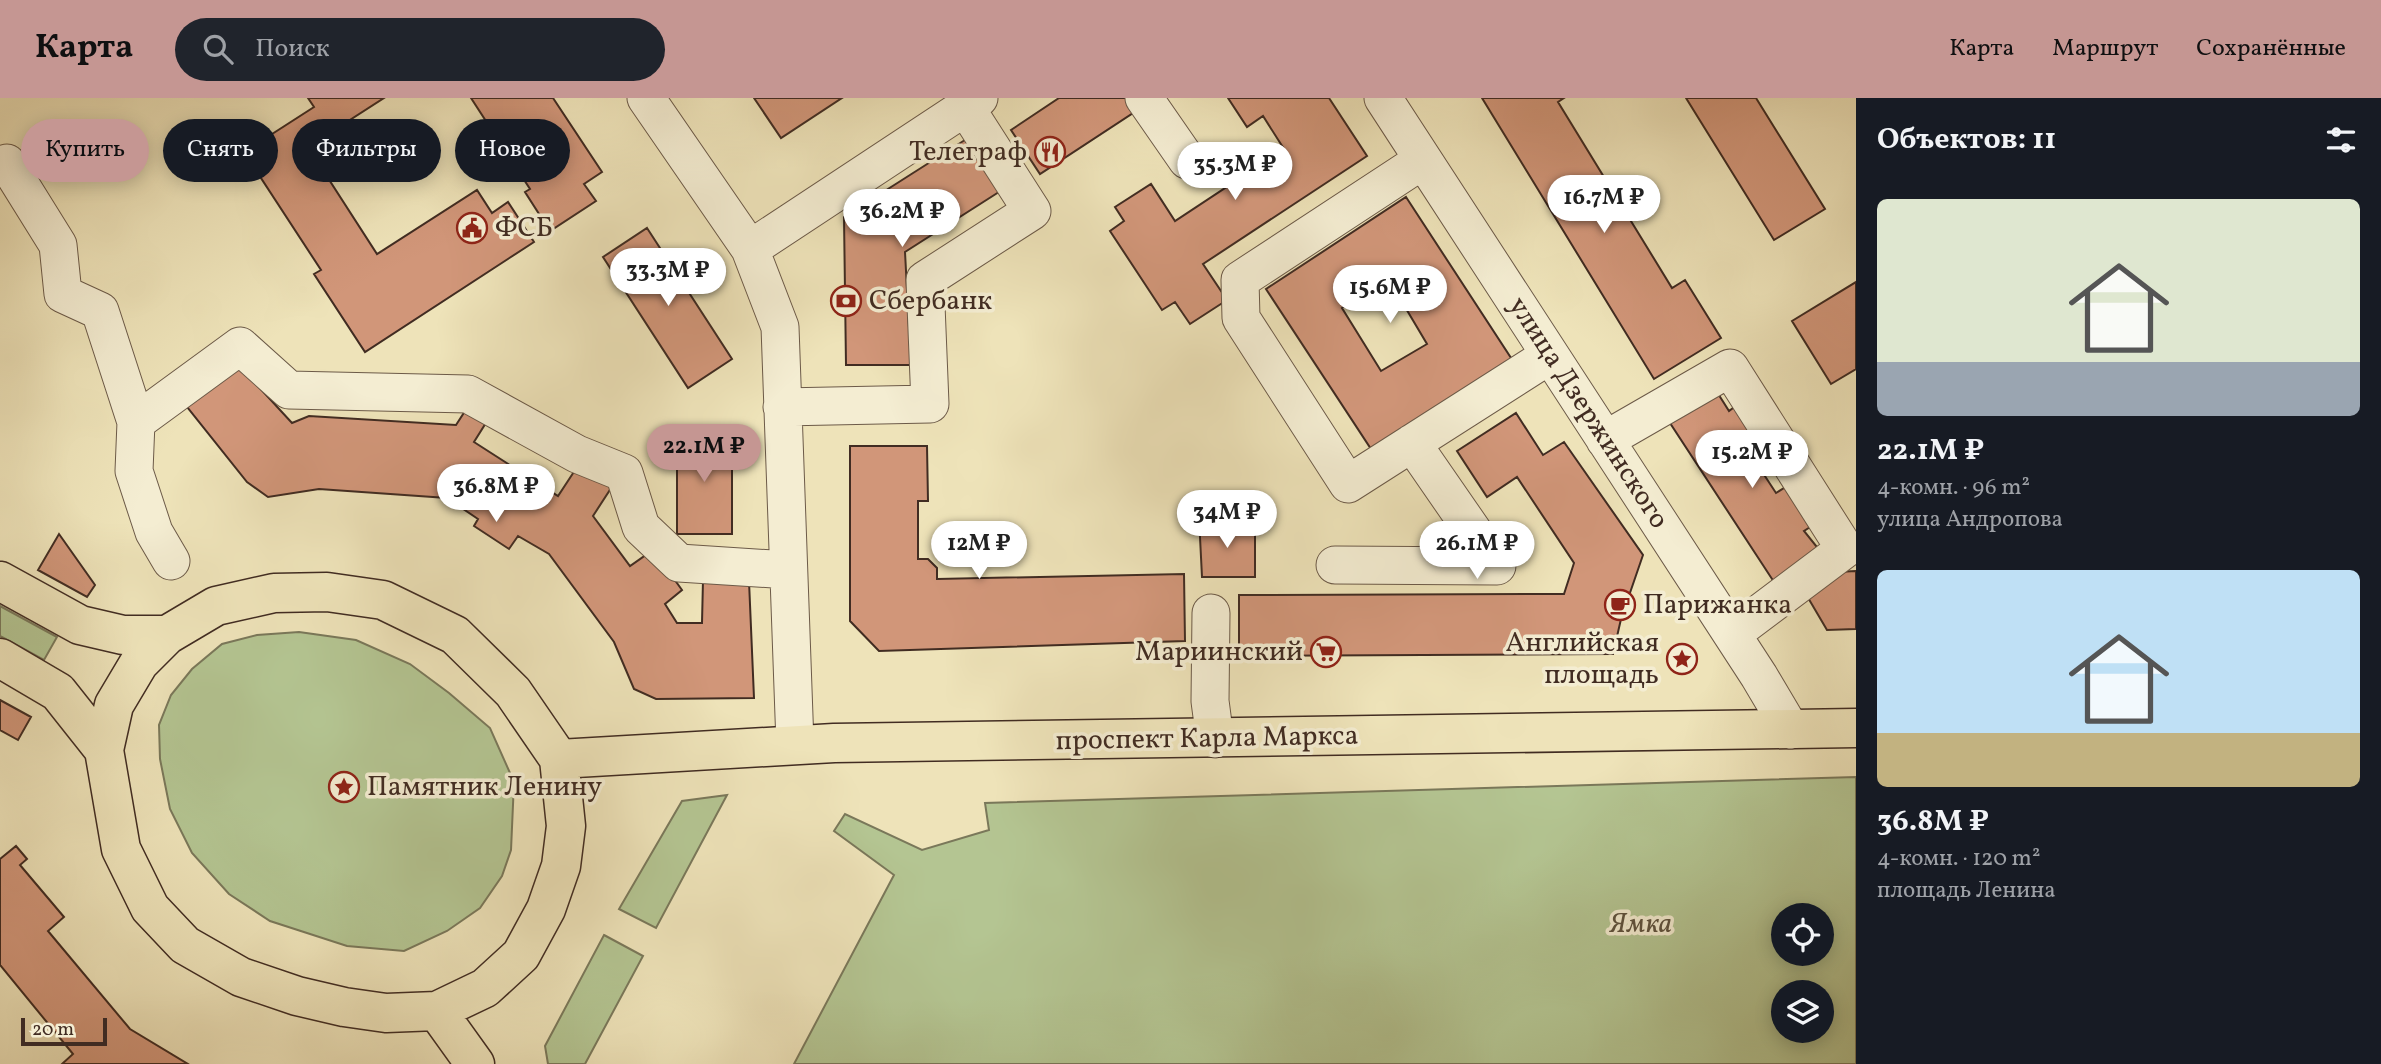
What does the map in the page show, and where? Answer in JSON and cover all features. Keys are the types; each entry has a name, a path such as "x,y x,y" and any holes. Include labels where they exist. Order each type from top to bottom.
{"main road":[{"path":"0,581 80,625 123,635 167,635"},
{"path":"327,592 383,600 455,635 513,692 559,759 566,826 561,866 546,909 521,955 485,988 437,1011 386,1013 297,996 241,976 186,945 150,908 121,849 104,750 114,705 139,663 167,635 216,606 274,593 327,592"},
{"path":"0,658 58,692 104,750"},
{"name":"проспект Карла Маркса","path":"559,759 795,744 1856,728"},
{"path":"437,1011 475,1064"}],"street":[{"path":"646,98 750,249 780,327 795,744"},
{"path":"1144,98 1187,160"},
{"name":"улица Дзержинского","path":"1383,98 1732,634 1791,730"},
{"path":"750,249 973,103 1032,211 925,280 930,404 782,407"},
{"path":"1423,160 1240,280 1241,318 1348,484 1550,355"},
{"path":"7,163 58,245 63,294 100,311 136,422 134,471 154,532 171,561"},
{"path":"136,422 240,346 289,390 468,394 578,454 624,473 641,527 679,563 788,570"},
{"path":"1605,440 1730,368 1851,549 1732,634"},
{"path":"1335,565 1497,566 1412,443"},
{"path":"1211,613 1210,701 1215,739"}],"green space":[{"path":"0,606 57,637 44,660 0,636"},
{"path":"299,632 356,640 410,664 490,728 514,782 511,850 502,876 480,908 447,931 404,951 347,946 270,921 229,894 192,853 170,809 160,759 159,725 171,695 192,669 222,644 257,635"},
{"name":"Ямка","path":"1856,777 1856,1064 794,1064 894,875 834,831 845,814 922,850 989,830 985,803"},
{"path":"727,795 656,928 619,909 682,801"},
{"path":"604,935 643,956 585,1064 548,1064 545,1046"}],"building":[{"name":"ФСБ","path":"308,98 384,98 351,119 295,119 314,107"},
{"path":"471,98 553,98 567,119 485,119"},
{"path":"754,98 842,98 781,138"},
{"name":"Телеграф","path":"1059,98 1156,98 1040,174 1011,130"},
{"path":"1228,98 1329,98 1367,156 1203,264 1227,300 1190,324 1175,302 1162,310 1110,231 1124,221 1115,207 1151,184 1175,221 1284,149 1263,116 1247,127"},
{"path":"1482,98 1564,98 1558,102 1672,288 1685,280 1721,338 1654,379"},
{"path":"1686,98 1756,98 1825,209 1774,240"},
{"name":"ФСБ","path":"292,121 292,182 331,182 377,254 477,190 492,213 508,202 534,242 365,352 314,274 321,270 264,182 278,182 278,130"},
{"path":"570,124 602,172 584,184 596,201 550,231 525,192 530,189 525,182 570,182"},
{"path":"968,138 1002,190 905,252 911,365 846,365 844,217"},
{"path":"1406,197 1513,361 1373,452 1266,289","holes":["1389,280 1427,344 1381,371 1342,308"]},
{"path":"647,228 732,359 688,388 603,257"},
{"path":"1856,282 1856,369 1831,384 1792,321"},
{"path":"233,359 292,423 309,416 456,425 469,405 489,418 474,442 558,496 581,461 615,482 593,516 630,566 653,550 682,590 665,604 677,623 702,623 703,580 749,581 754,698 656,699 634,689 614,642 549,554 518,536 509,549 474,526 478,519 447,498 319,489 268,497 247,482 184,403"},
{"path":"1717,392 1729,411 1737,405 1772,459 1759,467 1776,493 1792,483 1818,522 1804,531 1837,572 1774,582 1670,423"},
{"path":"1516,413 1543,455 1564,442 1643,555 1621,619 1613,654 1239,656 1239,595 1564,594 1574,563 1517,477 1487,497 1457,451"},
{"path":"677,433 732,433 732,534 677,534"},
{"path":"850,446 927,446 928,501 918,501 918,559 928,559 937,568 937,579 1184,574 1185,641 879,651 850,621"},
{"path":"1199,517 1217,517 1217,527 1255,527 1255,577 1202,577"},
{"path":"59,534 95,585 87,597 38,570"},
{"path":"1856,571 1856,629 1827,630 1807,596 1837,572"},
{"path":"0,700 31,717 18,740 0,730"},
{"path":"16,846 27,859 20,865 64,917 48,931 130,1029 188,1064 62,1064 73,1054 0,965 0,859"}],"place":[{"name":"Телеграф","path":"1050,152"},
{"name":"ФСБ","path":"472,228"},
{"name":"Сбербанк","path":"846,301"},
{"name":"Парижанка","path":"1620,605"},
{"name":"Мариинский","path":"1326,652"},
{"name":"Английская площадь","path":"1682,659"},
{"name":"Памятник Ленину","path":"344,787"}]}
